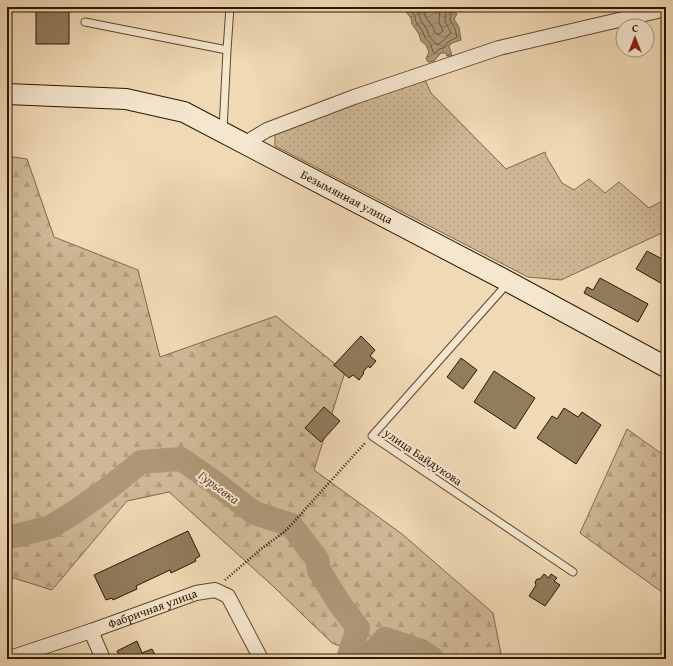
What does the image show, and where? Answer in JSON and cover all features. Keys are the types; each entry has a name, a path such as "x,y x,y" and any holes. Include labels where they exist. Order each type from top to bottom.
{"main road":[{"name":"Безымянная улица","path":"7,94 126,99 184,112 509,282 666,367"}],"street":[{"path":"244,144 267,130 354,96 499,48 666,9"},
{"path":"215,590 228,596 261,659"},
{"name":"Фабричная улица","path":"7,659 91,631 196,593 215,590"},
{"path":"91,631 103,659"}],"lane":[{"path":"223,132 230,7"},
{"path":"85,22 227,50"},
{"name":"улица Байдукова","path":"509,282 372,436 573,572"}],"path":[{"path":"215,590 222,582 261,549 284,532 372,436"}],"green space":[{"path":"424,78 431,93 506,169 545,152 562,183 574,190 589,179 605,193 619,182 649,208 666,199 666,231 561,280 528,277 275,146 275,133"},
{"path":"7,156 27,159 54,237 138,270 160,357 276,316 345,372 314,470 402,534 493,613 502,659 372,659 332,643 274,587 169,492 127,501 52,590 7,576"},
{"path":"627,429 666,457 666,595 580,533"}],"water":[{"path":"402,7 456,7 454,11 457,14 454,19 459,27 461,40 452,43 449,46 452,56 447,56 446,53 441,53 434,61 428,62 426,59 429,52 426,45 421,41 419,34 412,24 411,18"}],"building":[{"path":"36,7 69,7 69,44 36,44"},
{"path":"647,251 666,261 666,286 636,269"},
{"path":"600,278 648,304 638,322 584,293 587,287 593,290"},
{"path":"361,336 375,350 370,356 376,361 370,368 368,366 359,380 353,375 349,378 334,365"},
{"path":"461,358 477,370 463,389 447,377"},
{"path":"494,371 535,398 515,429 474,402"},
{"path":"324,407 340,421 321,442 305,428"},
{"path":"564,408 578,417 582,412 601,425 576,464 537,438 552,416 557,419"},
{"path":"188,531 200,556 195,559 196,561 171,573 170,570 136,586 137,589 113,600 112,598 106,600 94,575"},
{"path":"544,574 549,578 551,574 557,578 554,581 560,585 545,606 529,596 536,585 535,582 537,579 540,579"},
{"path":"137,641 142,653 152,649 157,659 121,659 117,651"}],"waterway":[{"name":"Гурьевка","path":"7,535 15,536 50,527 75,512 110,487 141,462 181,459 254,513 291,525 317,559 319,570 339,603 358,628 349,655 355,659"},
{"name":"Гурьевка","path":"367,659 385,639 421,651 433,659"}]}
